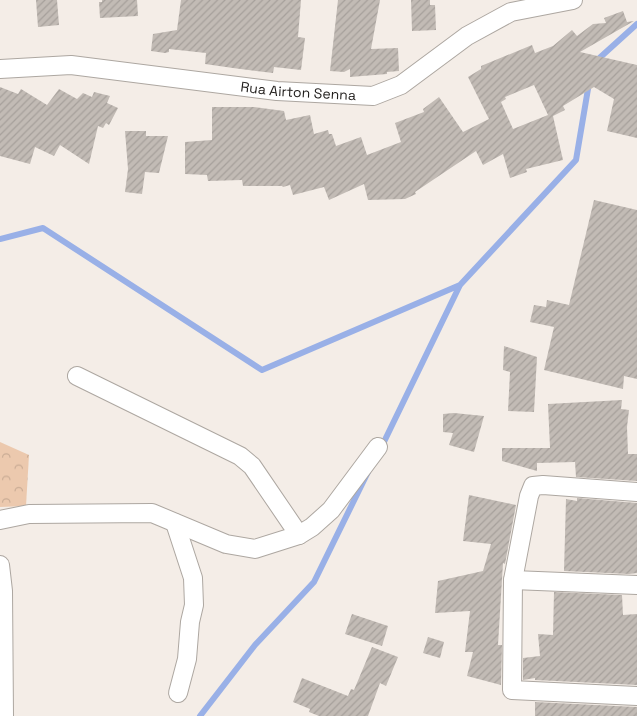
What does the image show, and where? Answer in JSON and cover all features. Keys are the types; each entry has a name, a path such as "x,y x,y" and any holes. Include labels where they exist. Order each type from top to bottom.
{"street":[{"name":"Rua Airton Senna","path":"0,69 71,65 155,76 188,78 277,91 373,96 402,85 467,36 510,12 573,0"},
{"path":"77,376 240,456 252,466 299,535"},
{"path":"0,520 29,514 152,513 226,544 255,549 299,535 312,527 331,510 378,447"},
{"path":"637,492 533,486 529,496 513,580 512,690 637,696"},
{"path":"175,523 192,578 194,604 190,622 187,659 178,693"},
{"path":"0,565 3,590 4,716"},
{"path":"513,580 637,584"}],"green space":[{"path":"0,442 29,455 26,506 0,507"}],"building":[{"path":"36,0 57,0 59,25 38,27"},
{"path":"102,0 137,0 138,16 100,18 99,2 102,2"},
{"path":"181,0 301,0 298,37 305,38 301,70 274,67 273,73 233,68 205,64 206,53 169,49 169,52 165,53 151,51 153,34 177,30"},
{"path":"338,0 380,0 371,49 398,48 399,71 387,72 387,74 350,77 350,69 344,72 330,71"},
{"path":"411,0 430,0 430,5 435,5 436,30 412,31"},
{"path":"623,11 627,22 634,21 580,52 637,65 637,138 607,131 614,99 594,87 563,106 565,110 553,116 563,160 526,169 527,172 510,178 503,154 483,165 476,151 415,192 416,194 405,199 368,200 364,184 329,200 324,187 293,195 290,185 283,187 243,186 242,180 208,181 207,175 185,174 185,142 212,140 212,107 254,107 284,111 286,120 310,115 314,134 328,130 329,134 332,134 336,146 361,137 367,155 401,142 395,123 424,112 423,109 439,97 463,132 489,119 468,77 481,69 481,66 532,45 535,53 553,46 572,30 577,36 593,24 606,23 604,18","holes":["534,85 548,115 513,129 501,102 506,99 505,97"]},
{"path":"0,87 18,94 21,89 47,105 59,89 77,99 83,93 92,97 94,92 110,96 107,103 118,108 109,125 106,123 103,128 98,126 89,164 60,145 54,156 35,147 30,164 0,156"},
{"path":"125,131 146,131 146,136 168,136 159,173 145,172 142,194 125,192 128,169"},
{"path":"594,200 637,210 637,379 624,376 623,389 544,370 554,327 530,322 534,305 546,307 547,300 569,305"},
{"path":"504,346 537,357 534,412 508,411 510,372 503,370"},
{"path":"622,400 621,409 629,410 627,427 628,454 637,454 637,481 576,477 575,462 537,463 537,471 502,461 502,448 550,448 548,404"},
{"path":"454,413 484,416 474,452 449,445 453,433 443,432 443,414"},
{"path":"469,495 516,505 505,564 503,563 498,645 502,645 501,685 467,676 473,652 465,652 470,611 435,613 438,581 483,571 491,544 463,541"},
{"path":"577,498 637,503 637,573 564,571 566,499 577,501"},
{"path":"554,592 622,595 623,615 637,614 637,685 535,680 535,678 523,680 523,658 540,656 538,634 553,635"},
{"path":"352,614 388,626 382,646 345,634"},
{"path":"428,637 444,642 440,658 423,653"},
{"path":"372,647 398,657 386,686 380,683 368,716 319,716 309,712 310,709 293,702 302,678 348,696 351,689 354,690"},
{"path":"535,702 637,707 637,716 535,716"}],"waterway":[{"path":"595,62 637,24"},
{"path":"381,448 460,285 576,160 589,83"},
{"path":"0,239 43,228 262,370 460,285"},
{"path":"200,716 255,645 314,582 368,472"}]}
